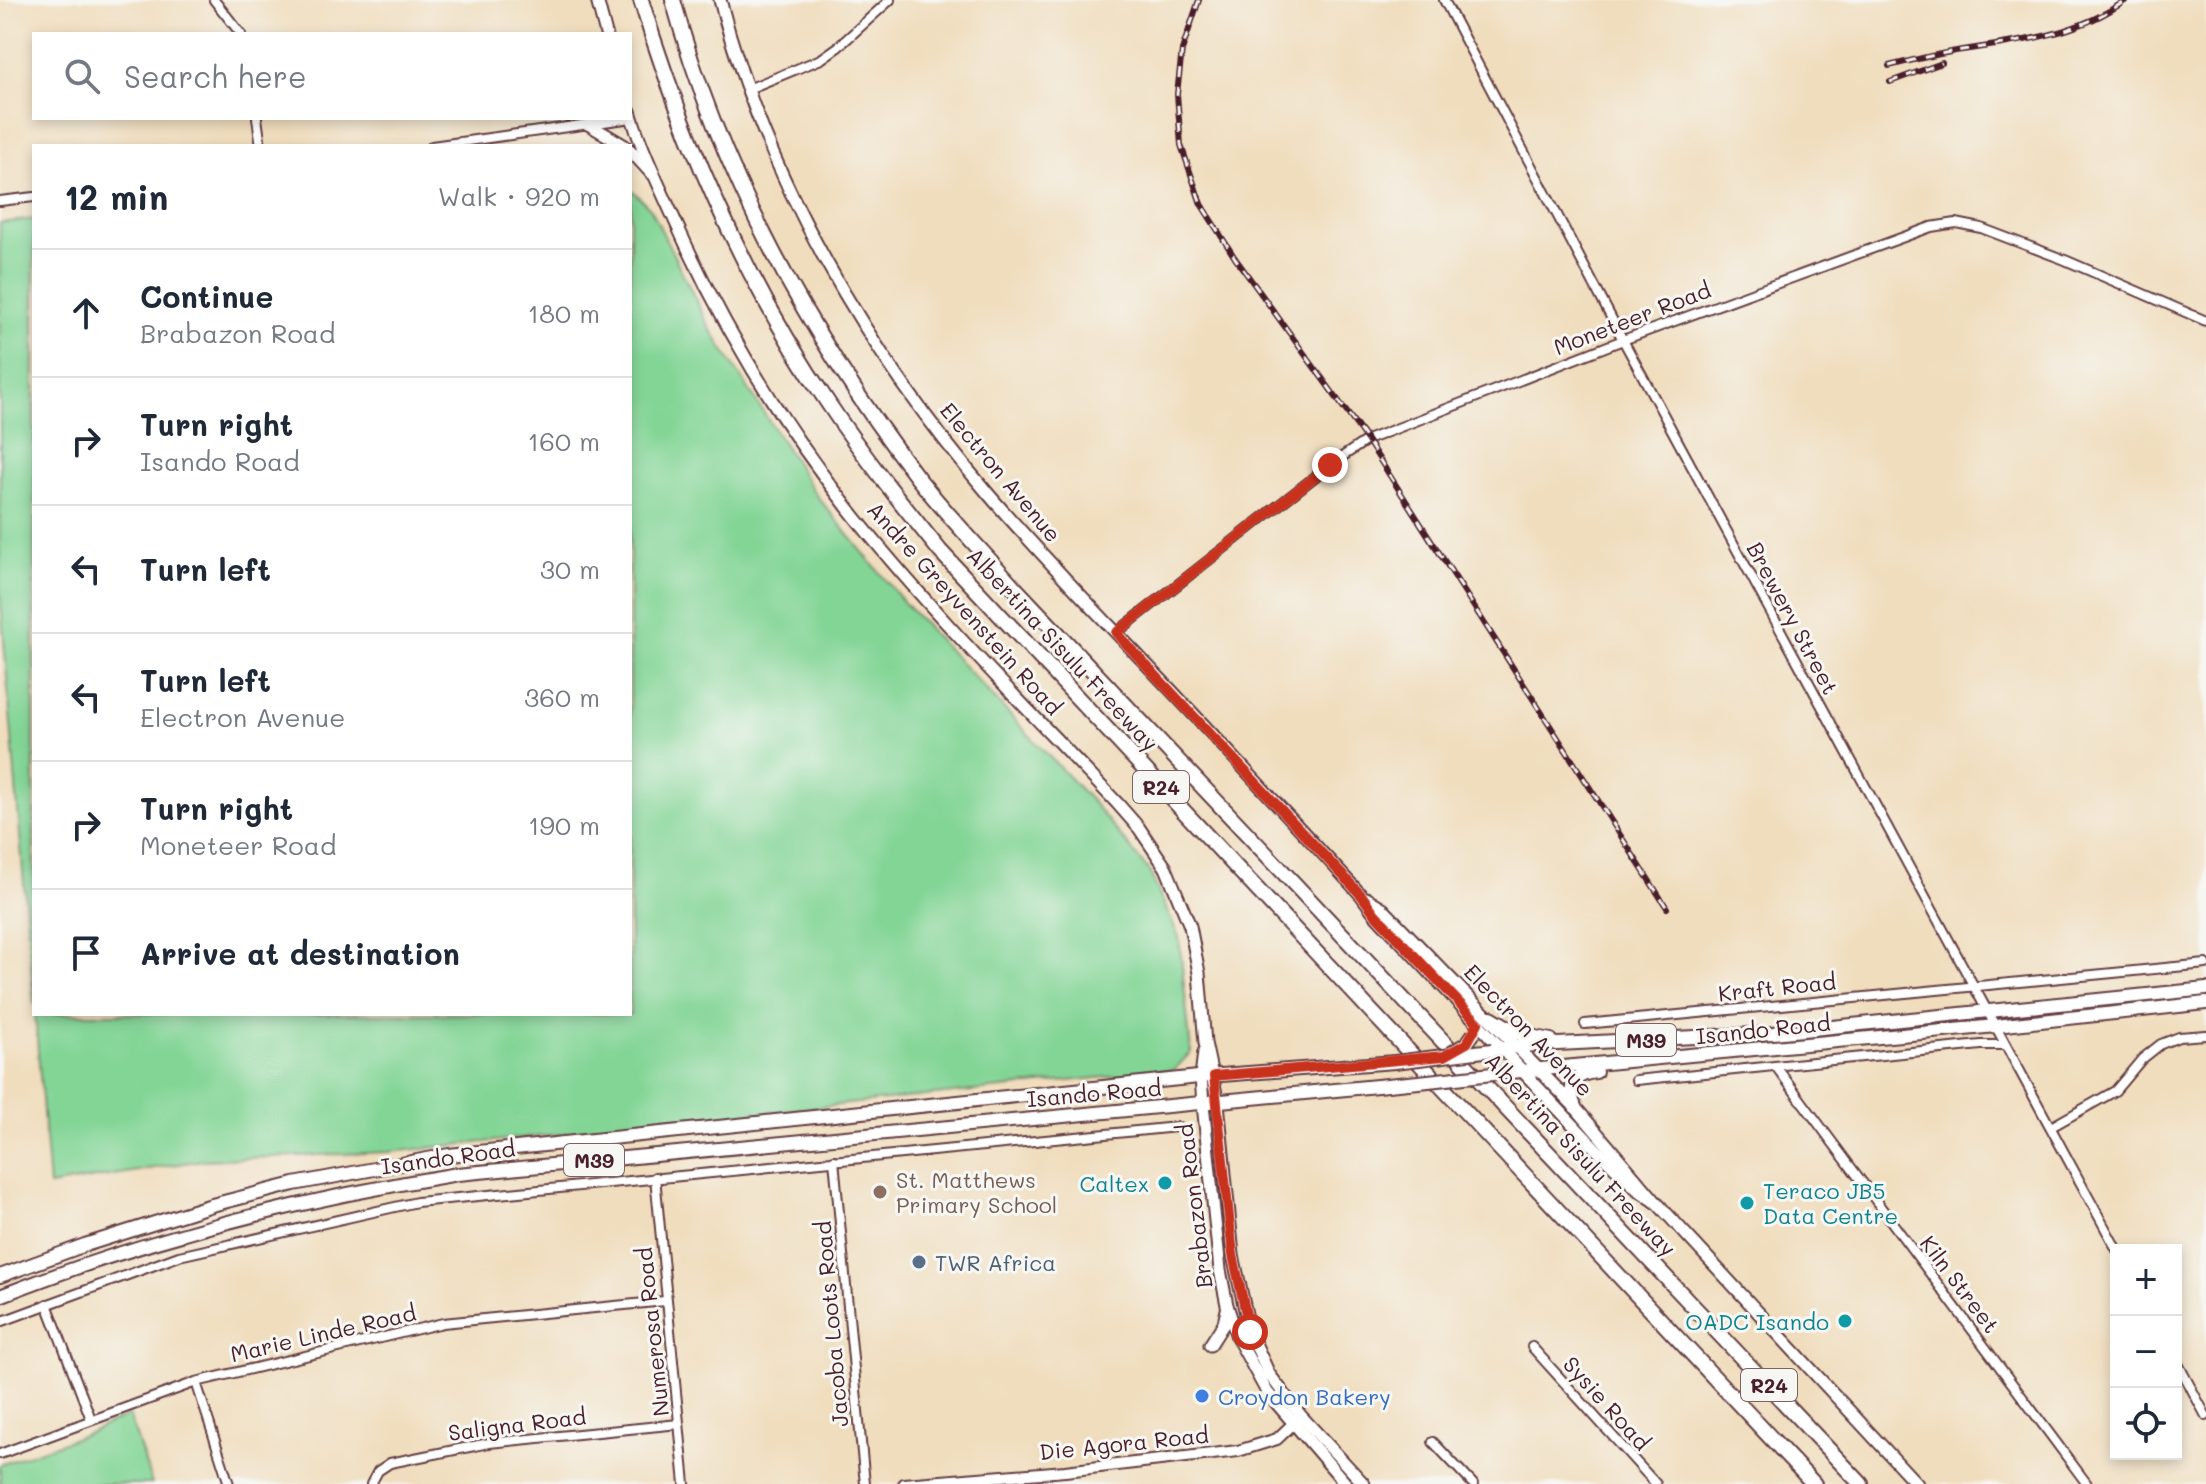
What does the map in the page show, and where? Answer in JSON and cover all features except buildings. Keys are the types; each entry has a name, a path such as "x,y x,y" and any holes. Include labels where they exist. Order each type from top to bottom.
{"highway":[{"name":"Albertina Sisulu Freeway","path":"641,0 663,71 717,208 798,357 883,480 940,551 1814,1484"},
{"name":"Albertina Sisulu Freeway","path":"673,0 712,118 760,225 853,388 919,479 1024,597 1861,1484"}],"main road":[{"path":"597,0 605,32"},
{"name":"Electron Avenue","path":"720,0 748,89 798,204 847,296 932,422 989,495 1116,633 1362,896 1381,907 1476,1028 1616,1169 1656,1202"},
{"name":"Andre Greyvenstein Road","path":"632,117 695,264 729,329 816,466 912,584 1117,803 1155,850 1174,884 1190,926 1199,973 1208,1076"},
{"path":"595,122 622,144"},
{"path":"632,152 659,183"},
{"name":"Electron Avenue","path":"1416,950 1519,1046 1656,1202 1917,1484"},
{"name":"Isando Road","path":"0,1276 85,1245 212,1205 385,1165 449,1155 1208,1076 1395,1062 1519,1046 1773,1033 2206,989"},
{"name":"Isando Road","path":"0,1296 116,1255 262,1212 371,1188 458,1174 1218,1103 2206,1003"},
{"path":"1491,1017 1520,1034 1573,1043"},
{"path":"1444,1056 1467,1043 1476,1028"},
{"path":"1575,1107 1570,1090 1574,1080 1585,1073 1617,1069 1624,1062"},
{"name":"Brabazon Road","path":"1208,1076 1218,1103 1233,1255 1252,1336 1269,1374 1297,1420 1364,1484"},
{"name":"Brabazon Road","path":"1208,1076 1203,1104 1220,1270 1237,1337 1253,1369 1346,1484"},
{"path":"1210,1345 1224,1323 1227,1305"}],"street":[{"path":"214,0 239,32"},
{"path":"748,89 821,59 890,0"},
{"name":"Brewery Street","path":"1444,0 1623,340 2114,1244"},
{"path":"257,120 261,144"},
{"path":"446,144 595,122"},
{"path":"0,201 32,197"},
{"name":"Moneteer Road","path":"1116,633 1330,465 1367,440 1623,340 1945,223 1969,225 1997,234 2206,321"},
{"path":"1972,986 2206,964"},
{"name":"Kraft Road","path":"1585,1024 1972,986"},
{"path":"2051,1127 2115,1091 2142,1059 2161,1044 2179,1037 2206,1035"},
{"path":"1636,1080 2005,1045"},
{"name":"Kiln Street","path":"1777,1068 2087,1484"},
{"name":"Isando Road","path":"0,1322 179,1256 417,1202 1177,1127"},
{"name":"Jacoba Loots Road","path":"834,1160 865,1484"},
{"name":"Numerosa Road","path":"655,1177 685,1484"},
{"name":"Marie Linde Road","path":"0,1454 196,1382 443,1323 665,1301"},
{"path":"47,1304 91,1419"},
{"name":"Sysie Road","path":"1532,1347 1656,1484"},
{"path":"2182,1371 2206,1416"},
{"path":"196,1382 229,1484"},
{"name":"Die Agora Road","path":"904,1484 1065,1471 1238,1451 1277,1439 1297,1420"},
{"name":"Saligna Road","path":"371,1484 378,1471 390,1463 489,1443 679,1424"},
{"path":"1433,1442 1473,1484"},
{"path":"1640,1484 1648,1476"}],"green space":[{"path":"632,190 651,209 709,327 816,495 906,605 1094,804 1149,871 1179,937 1191,1052 1174,1070 389,1152 202,1160 49,1186 35,1016 632,1016"},
{"path":"32,219 32,981 0,591 0,223"},
{"path":"129,1415 152,1484 0,1484 0,1465"}],"railway":[{"path":"1199,0 1182,50 1177,94 1181,145 1201,204 1235,258 1367,440 1667,908"},
{"path":"1889,66 2047,35 2088,21 2126,0"},
{"path":"1890,82 1942,63"}],"place":[{"name":"Caltex","path":"1165,1183"},
{"name":"St. Matthews Primary School","path":"880,1192"},
{"name":"Teraco JB5 Data Centre","path":"1747,1203"},
{"name":"TWR Africa","path":"919,1262"},
{"name":"OADC Isando","path":"1845,1321"},
{"name":"Croydon Bakery","path":"1202,1396"}],"route":[{"path":"1250,1332 1233,1255 1214,1076 1444,1056 1472,1039 1478,1023 1116,633 1330,465"}]}
